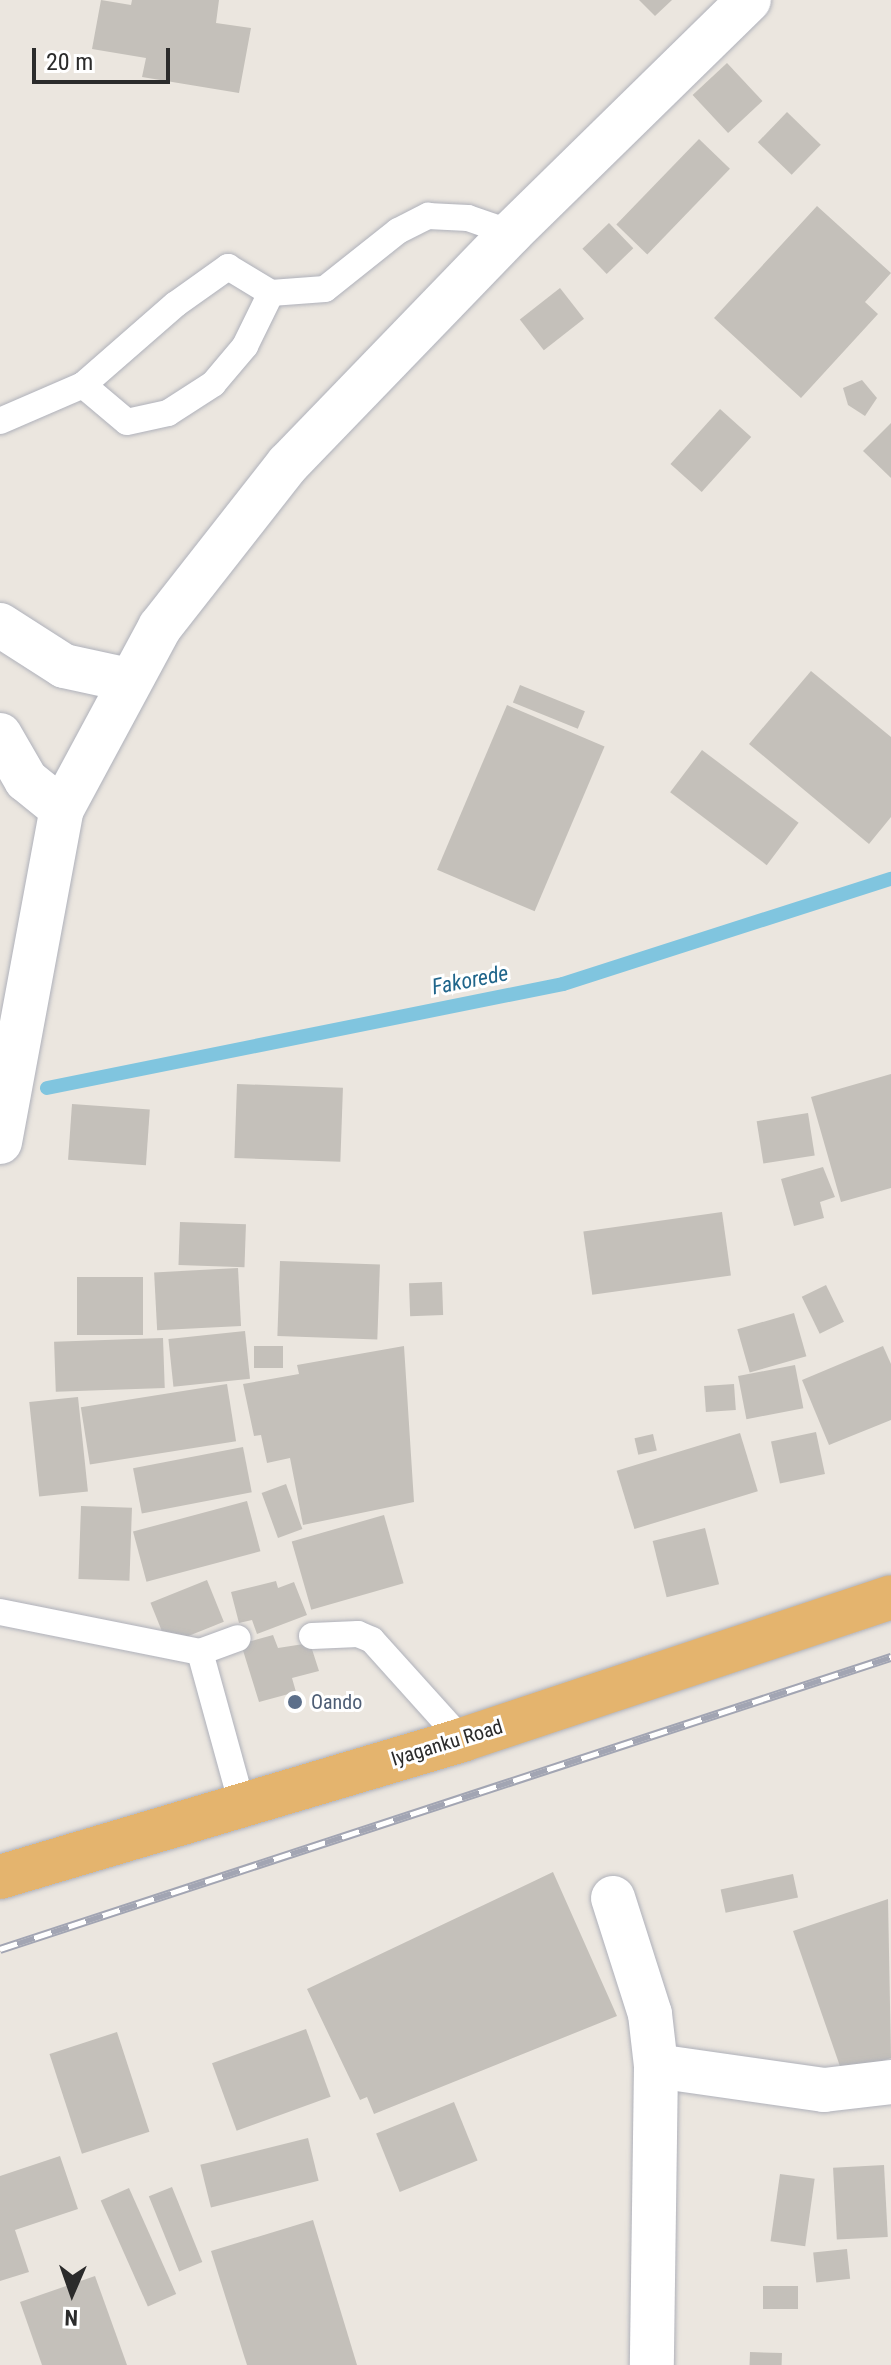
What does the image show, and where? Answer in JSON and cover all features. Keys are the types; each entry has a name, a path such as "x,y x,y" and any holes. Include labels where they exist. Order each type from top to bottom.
{"highway":[{"name":"Iyaganku Road","path":"0,1877 462,1740 891,1597"}],"street":[{"path":"0,1142 62,809 128,680 160,627 288,464 511,233 749,0"},
{"path":"0,625 64,666 128,680"},
{"path":"0,735 26,780 62,809"},
{"path":"613,1898 650,2014 656,2066 652,2365"},
{"path":"656,2066 824,2090 891,2082"}],"lane":[{"path":"0,421 83,385 176,304 228,267 271,293 325,289 398,231 428,216 468,218 511,233"},
{"path":"83,385 127,422 168,413 213,384 245,346 271,293"},
{"path":"0,1612 200,1652 238,1638"},
{"path":"312,1636 358,1634 372,1640 462,1740"},
{"path":"200,1652 242,1805"}],"building":[{"path":"101,0 131,5 132,0 219,0 216,23 251,28 239,93 142,77 146,58 92,49"},
{"path":"639,0 672,0 655,16"},
{"path":"727,63 762,101 728,133 693,95"},
{"path":"787,112 821,145 792,175 758,142"},
{"path":"699,139 730,169 647,254 616,225"},
{"path":"817,206 891,273 865,302 878,314 801,398 714,318"},
{"path":"609,223 633,248 607,274 582,249"},
{"path":"560,288 584,319 544,350 520,319"},
{"path":"862,380 877,398 865,416 848,405 843,388"},
{"path":"720,409 751,437 702,492 670,464"},
{"path":"891,423 891,478 863,451"},
{"path":"811,671 891,737 891,817 869,844 749,744"},
{"path":"520,685 585,711 578,729 513,703"},
{"path":"507,705 605,746 535,911 437,870"},
{"path":"702,750 799,823 767,865 670,792"},
{"path":"891,1074 891,1188 841,1202 811,1097"},
{"path":"237,1084 343,1088 340,1162 234,1158"},
{"path":"72,1104 150,1109 146,1165 68,1160"},
{"path":"808,1113 815,1155 763,1164 757,1121"},
{"path":"823,1167 835,1197 820,1202 824,1218 794,1226 781,1179"},
{"path":"722,1212 731,1275 592,1295 583,1231"},
{"path":"180,1222 246,1224 244,1267 178,1265"},
{"path":"280,1261 380,1264 377,1339 277,1336"},
{"path":"238,1268 241,1326 157,1330 154,1272"},
{"path":"77,1277 143,1277 143,1335 77,1335"},
{"path":"442,1282 443,1315 410,1316 409,1283"},
{"path":"826,1285 844,1322 820,1334 802,1297"},
{"path":"794,1313 806,1356 750,1373 737,1329"},
{"path":"245,1331 250,1379 173,1387 168,1339"},
{"path":"163,1338 165,1388 56,1392 54,1342"},
{"path":"254,1346 283,1346 283,1368 254,1368"},
{"path":"404,1346 414,1502 303,1525 290,1458 267,1463 261,1435 254,1436 243,1384 299,1374 297,1365"},
{"path":"883,1346 891,1364 891,1420 829,1445 802,1380"},
{"path":"795,1365 803,1408 746,1419 738,1376"},
{"path":"227,1384 236,1441 90,1464 81,1407"},
{"path":"734,1384 736,1410 706,1412 704,1386"},
{"path":"78,1397 88,1491 39,1497 29,1402"},
{"path":"816,1432 825,1474 780,1484 771,1442"},
{"path":"740,1433 758,1491 634,1529 617,1471"},
{"path":"653,1434 657,1451 638,1455 634,1438"},
{"path":"243,1447 252,1492 142,1514 133,1468"},
{"path":"286,1484 302,1529 278,1538 262,1493"},
{"path":"247,1501 260,1551 146,1582 133,1532"},
{"path":"81,1506 132,1508 129,1581 78,1579"},
{"path":"384,1515 404,1583 311,1610 292,1541"},
{"path":"705,1528 719,1584 667,1597 653,1541"},
{"path":"207,1580 224,1622 167,1645 150,1603"},
{"path":"276,1581 278,1588 294,1582 307,1615 257,1634 252,1620 239,1623 231,1592"},
{"path":"273,1635 278,1648 310,1643 319,1671 292,1678 296,1692 259,1702 241,1644"},
{"path":"553,1872 617,2016 374,2114 367,2097 360,2100 307,1989"},
{"path":"793,1874 798,1897 726,1913 721,1889"},
{"path":"888,1899 891,2058 843,2075 793,1931"},
{"path":"306,2029 331,2097 237,2131 212,2063"},
{"path":"117,2032 149,2132 82,2154 49,2054"},
{"path":"454,2102 478,2160 400,2192 376,2133"},
{"path":"308,2138 319,2181 211,2208 200,2165"},
{"path":"60,2156 78,2209 15,2230 29,2272 0,2281 0,2176"},
{"path":"884,2165 888,2237 837,2240 833,2168"},
{"path":"780,2174 815,2179 805,2246 771,2241"},
{"path":"172,2187 202,2262 179,2271 149,2196"},
{"path":"129,2188 176,2294 148,2307 101,2201"},
{"path":"313,2220 357,2365 247,2365 211,2251"},
{"path":"847,2249 850,2279 816,2282 813,2253"},
{"path":"95,2276 127,2365 42,2365 20,2302"},
{"path":"763,2286 798,2286 798,2309 763,2309"},
{"path":"750,2352 782,2353 782,2365 750,2365"}],"waterway":[{"name":"Fakorede","path":"47,1088 563,984 891,879"}],"railway":[{"path":"0,1949 891,1657"}],"place":[{"name":"Oando","path":"295,1702"}]}
